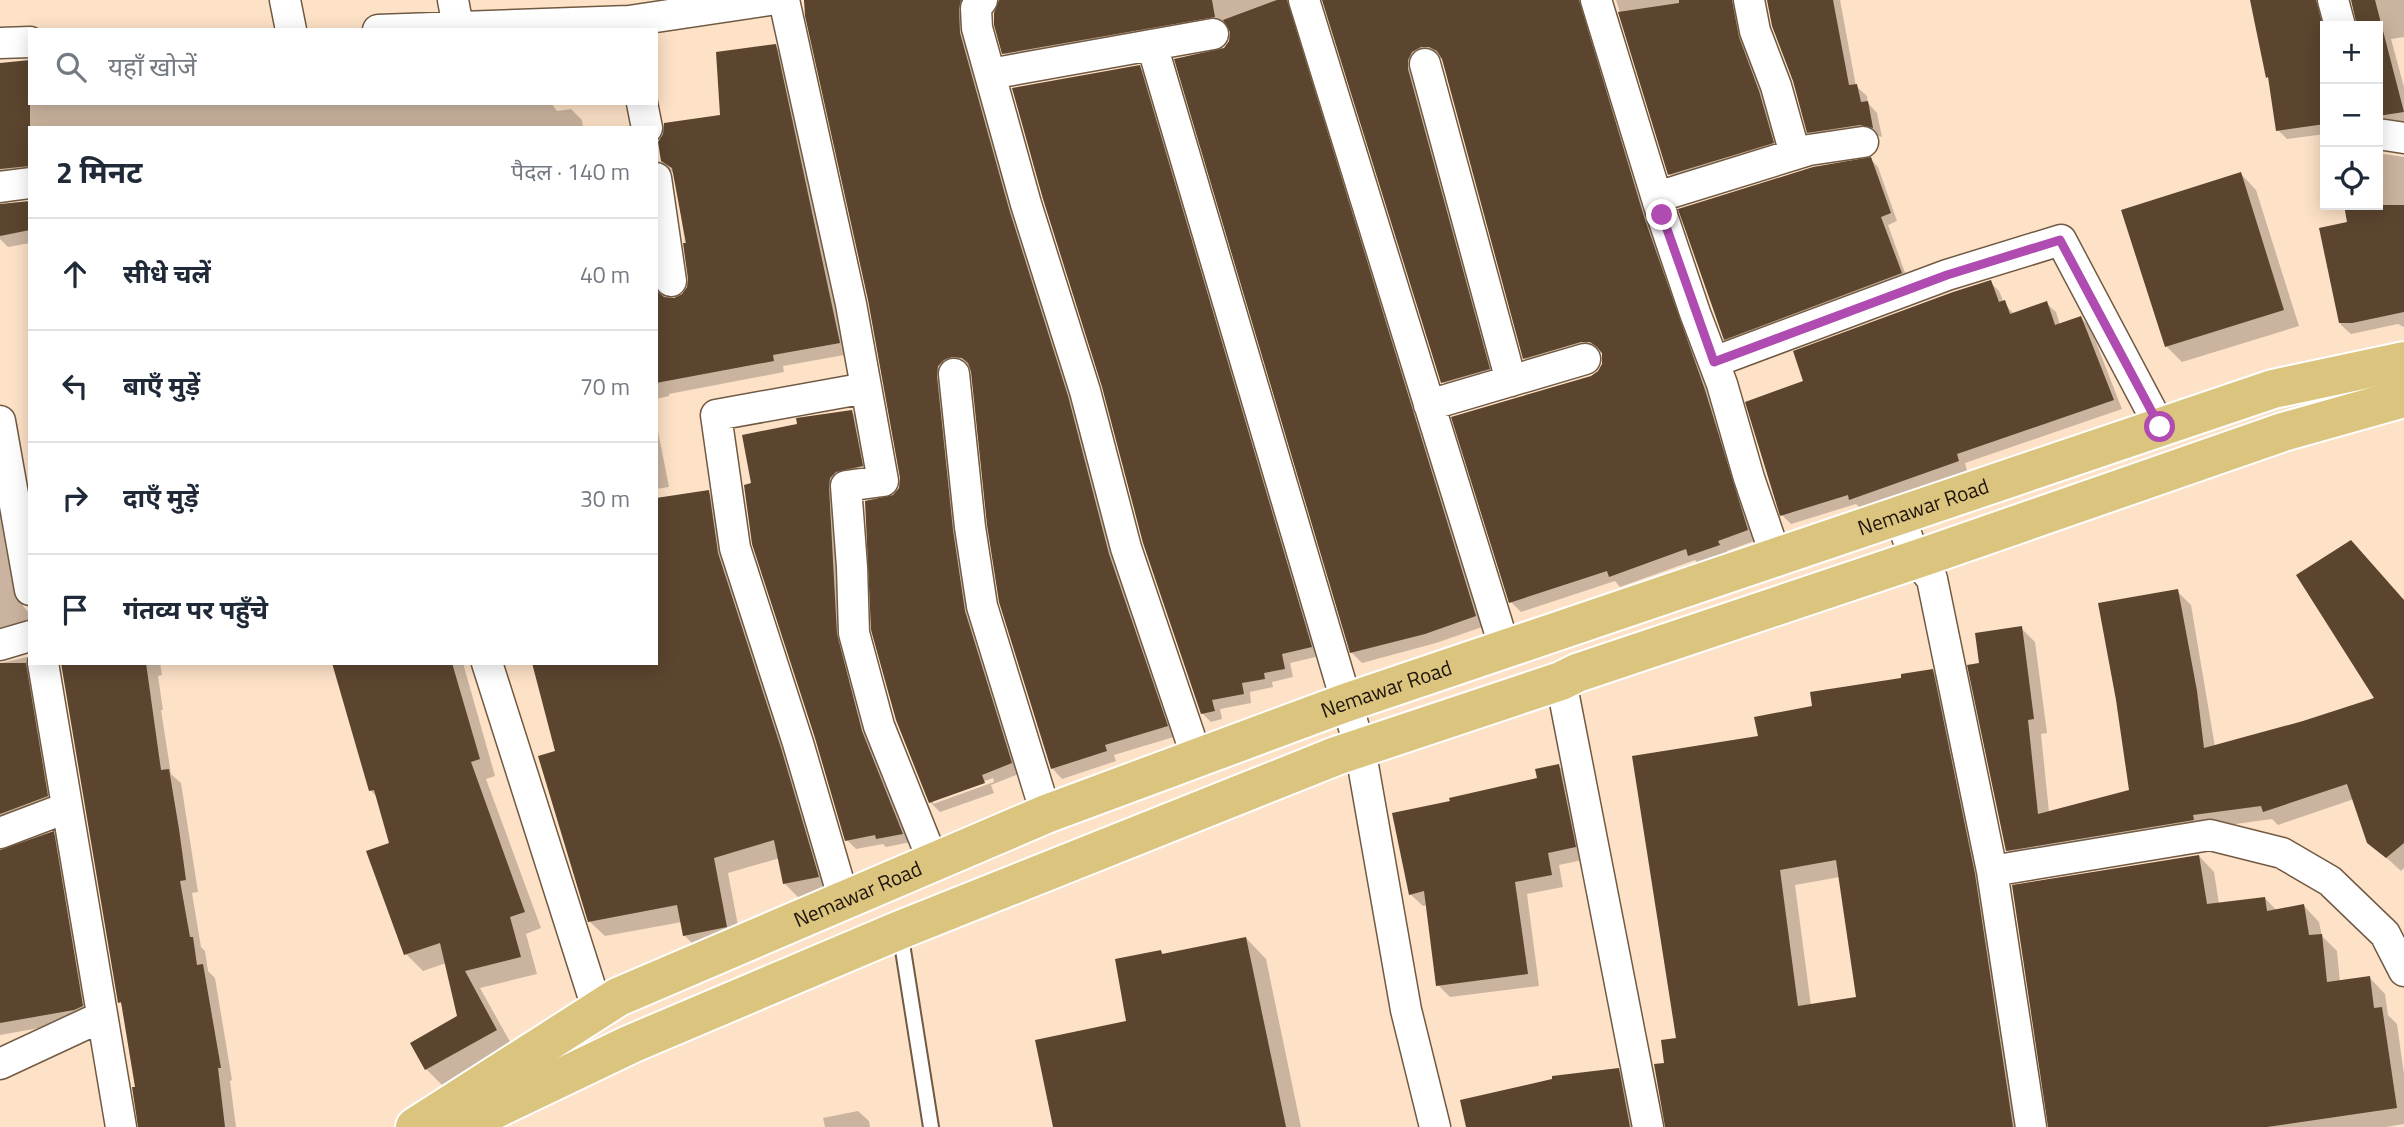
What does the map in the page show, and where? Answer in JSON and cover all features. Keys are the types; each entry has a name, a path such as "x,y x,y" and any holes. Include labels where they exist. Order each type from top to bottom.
{"highway":[{"name":"Nemawar Road","path":"415,1127 618,997 1046,814 1345,703 2273,389 2404,361"},
{"path":"2273,389 2283,432"},
{"path":"458,1127 631,1044 900,930 1360,748 2283,432 2404,398"}],"street":[{"path":"285,0 291,28"},
{"path":"388,28 455,14 628,17 770,0"},
{"path":"784,0 851,304 883,481 846,485 854,633 879,726 933,861"},
{"path":"982,0 976,8 977,28 990,74 1085,391 1126,548 1197,758"},
{"path":"1304,0 1505,649"},
{"path":"1596,0 1657,197 1714,362 1776,557"},
{"path":"1749,0 1755,31 1776,86 1795,154"},
{"path":"2333,0 2339,21"},
{"path":"990,74 1213,34"},
{"path":"0,43 28,42"},
{"path":"1152,46 1360,748 1406,1010 1435,1127"},
{"path":"1425,64 1511,381"},
{"path":"642,105 647,126"},
{"path":"2383,135 2404,138"},
{"path":"1657,197 1795,154 1863,142"},
{"path":"0,187 28,183"},
{"path":"658,192 671,281"},
{"path":"1714,362 1947,275 2060,240 2160,427"},
{"path":"1429,405 1585,359"},
{"path":"954,374 970,527 982,606 1046,814"},
{"path":"844,900 798,743 735,548 716,415 866,388"},
{"path":"1,429 28,579"},
{"path":"1899,515 1914,558 1932,579 1992,871 2031,1127"},
{"path":"0,645 28,637"},
{"path":"43,665 121,1127"},
{"path":"488,665 597,1008"},
{"path":"1562,681 1648,1127"},
{"path":"0,833 66,808"},
{"path":"1992,871 2210,835 2282,853 2330,881 2385,934 2404,971"},
{"path":"0,1064 102,1017"}],"lane":[{"path":"900,930 930,1127"}],"building":[{"path":"804,0 961,0 960,33 1009,209 1068,396 1109,554 1168,726 1105,745 1107,751 1051,769 999,602 987,525 971,372 968,363 962,358 952,357 938,366 937,376 953,530 965,611 1012,763 982,775 985,783 929,803 896,720 871,630 865,501 893,495 899,488 900,478 868,300 805,16"},
{"path":"999,0 1212,0 1215,17 1002,54 994,25 994,13"},
{"path":"1277,0 1287,0 1476,616 1425,634 1350,653 1174,59 1224,48 1229,41 1230,32 1223,20"},
{"path":"1322,0 1579,0 1645,220 1705,390 1748,530 1718,541 1720,545 1688,556 1686,549 1609,577 1607,571 1509,603 1451,417 1591,376 1602,364 1602,353 1590,342 1581,342 1523,359 1442,59 1437,51 1421,47 1412,52 1408,69 1490,369 1441,383"},
{"path":"1679,0 1732,0 1739,37 1774,143 1668,175 1618,12 1679,3"},
{"path":"1767,0 1833,0 1849,85 1857,84 1861,102 1868,101 1873,128 1860,125 1807,133 1793,81 1772,26"},
{"path":"2250,0 2316,0 2322,21 2320,125 2276,131 2268,77 2266,78"},
{"path":"2351,0 2375,0 2380,21 2356,21"},
{"path":"2383,31 2404,112 2383,115"},
{"path":"776,44 840,343 773,355 774,361 658,383 658,292 664,297 674,298 682,294 688,279 683,243 686,243 672,168 661,161 658,142 663,134 664,123 720,115 716,52"},
{"path":"28,60 28,166 0,169 0,63"},
{"path":"1140,65 1312,647 1282,654 1285,669 1264,673 1265,679 1242,683 1244,694 1212,700 1215,711 1201,714 1143,543 1102,387 1043,199 1012,88"},
{"path":"1871,157 1891,213 1881,217 1902,273 1724,340 1678,209 1813,167"},
{"path":"2241,172 2284,310 2165,347 2121,210"},
{"path":"28,201 28,230 0,236 0,204"},
{"path":"2383,205 2404,205 2404,312 2352,323 2339,323 2319,228 2347,222 2345,210 2383,210"},
{"path":"1991,280 1999,302 2005,300 2010,314 2047,301 2055,325 2081,316 2114,400 1957,454 1959,461 1849,500 1848,495 1780,516 1745,402 1803,381 1793,351"},
{"path":"852,410 863,466 836,472 830,478 829,487 837,634 862,731 903,834 876,839 875,835 845,841 815,738 752,544 744,485 751,483 742,435 797,424 796,418"},
{"path":"709,490 718,553 781,748 819,877 783,884 774,840 714,858 727,927 683,936 677,905 588,922 538,756 555,751 533,665 658,665 658,498"},
{"path":"2351,540 2404,600 2404,843 2386,858 2367,843 2347,784 2263,812 2261,806 2193,815 2194,820 2006,851 1967,665 1979,663 1975,633 2022,626 2034,719 2028,720 2038,814 2129,790 2098,603 2178,589 2197,691 2204,748 2374,698 2296,575"},
{"path":"0,663 26,663 48,796 0,814"},
{"path":"61,665 146,665 161,770 169,769 179,829 186,880 180,881 190,937 193,937 197,965 203,964 221,1068 218,1068 225,1127 138,1127 132,1087 135,1087 121,1002 118,1003"},
{"path":"333,665 453,665 480,759 471,762 525,912 510,917 521,957 465,971 497,1030 425,1070 410,1043 457,1016 440,943 404,955 366,851 389,843 374,790 369,791"},
{"path":"1933,669 1975,874 2013,1127 1665,1127 1654,1064 1664,1063 1661,1040 1676,1038 1632,756 1758,736 1754,717 1812,706 1810,692 1901,678 1901,674","holes":["1836,860 1856,997 1798,1006 1780,870"]},
{"path":"1559,764 1576,847 1548,853 1552,875 1515,882 1528,974 1436,986 1424,891 1409,895 1392,813 1537,778 1535,769"},
{"path":"54,831 83,1006 74,1010 0,1023 0,850"},
{"path":"2199,855 2207,904 2265,897 2267,911 2304,904 2309,935 2322,934 2327,982 2370,976 2374,1008 2382,1007 2397,1108 2267,1127 2048,1127 2012,885"},
{"path":"1246,937 1286,1127 1053,1127 1035,1040 1126,1021 1115,959 1161,950 1162,954"},
{"path":"1619,1068 1630,1127 1466,1127 1460,1100 1552,1079 1552,1076"}],"route":[{"path":"1662,215 1714,362 1947,275 2060,240 2160,427"}]}
